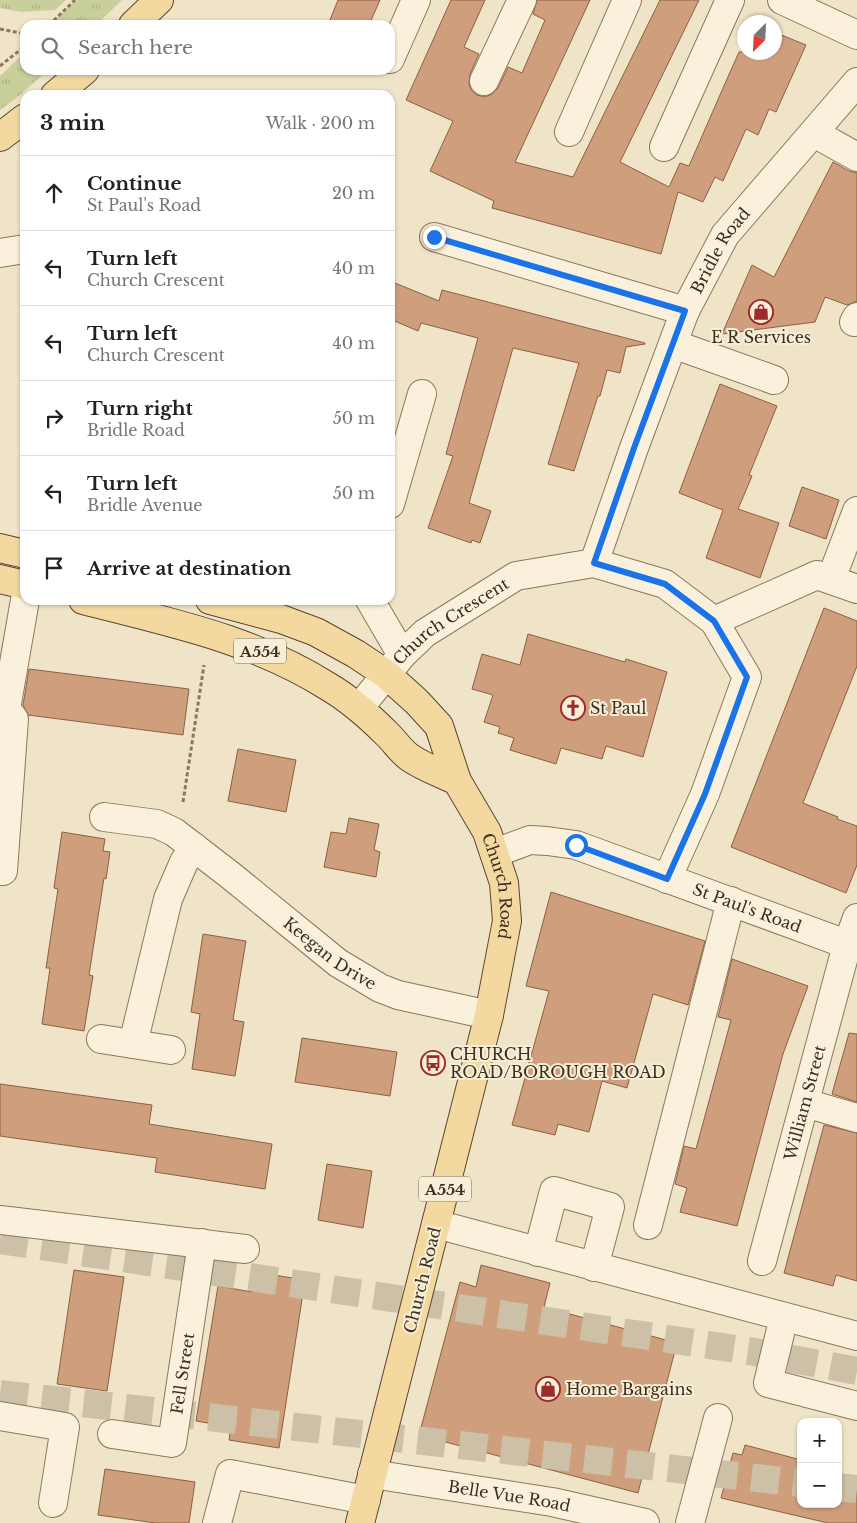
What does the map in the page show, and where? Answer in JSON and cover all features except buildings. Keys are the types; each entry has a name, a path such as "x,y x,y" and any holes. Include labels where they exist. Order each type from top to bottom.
{"main road":[{"path":"138,20 159,0"},
{"path":"61,90 80,75"},
{"path":"0,138 20,122"},
{"path":"0,548 20,553"},
{"path":"0,579 20,584"},
{"name":"A554","path":"102,605 209,633 269,654 332,688 359,708 409,756 457,781"},
{"name":"Church Road","path":"229,605 281,619 316,632 356,654 394,664 417,702 440,726 457,781 488,832 504,883 507,921 489,1015 363,1511"}],"street":[{"path":"395,48 416,0"},
{"path":"484,80 522,0"},
{"path":"569,132 627,0"},
{"path":"664,147 730,0"},
{"path":"782,0 857,35"},
{"name":"Bridle Road","path":"594,563 685,311 725,235 857,82"},
{"path":"814,133 857,157"},
{"path":"434,237 685,311"},
{"path":"0,253 20,250"},
{"path":"673,344 774,380"},
{"path":"395,487 422,394"},
{"path":"831,579 857,511"},
{"name":"Church Crescent","path":"359,708 394,664 425,633 516,576 594,563 665,584 714,621 747,677 705,794 667,879"},
{"path":"714,621 818,575 857,589"},
{"path":"3,871 14,720 6,709 24,605"},
{"path":"372,605 394,664"},
{"name":"Keegan Drive","path":"104,817 157,824 186,841 324,953 359,977 380,988 398,995 489,1015"},
{"name":"St Paul's Road","path":"495,853 530,840 576,845 852,947"},
{"path":"133,1044 168,898 184,862 186,841"},
{"path":"648,1225 731,902"},
{"name":"William Street","path":"762,1261 805,1103 852,947 857,918"},
{"path":"101,1039 171,1050"},
{"path":"805,1103 857,1118"},
{"path":"538,1252 554,1191 610,1207 594,1267"},
{"path":"0,1220 245,1249"},
{"path":"436,1224 857,1336"},
{"name":"Fell Street","path":"112,1434 172,1443 202,1243"},
{"path":"784,1317 768,1383 857,1406"},
{"path":"0,1416 65,1426 53,1503"},
{"path":"690,1523 718,1418"},
{"path":"217,1523 230,1474 363,1511"},
{"name":"Belle Vue Road","path":"372,1474 548,1512 645,1523"}],"path":[{"path":"54,20 75,0"},
{"path":"0,29 20,33"},
{"path":"0,66 20,50"},
{"path":"186,841 209,633"}],"green space":[{"path":"0,0 66,0 55,10 22,12 0,8"},
{"path":"77,0 122,0 101,20 55,20"},
{"path":"20,57 20,75 42,75 26,90 20,90 20,95 0,110 0,76"}],"tunnel":[{"path":"0,1240 749,1351 857,1371"},
{"path":"0,1394 797,1483"},
{"path":"842,1487 857,1489"}],"place":[{"name":"E R Services","path":"761,312"},
{"name":"St Paul","path":"573,708"},
{"name":"CHURCH ROAD/BOROUGH ROAD","path":"433,1063"},
{"name":"Home Bargains","path":"548,1389"}],"route":[{"path":"434,237 685,311 594,563 665,584 714,621 747,677 705,794 667,879 576,845"}]}
